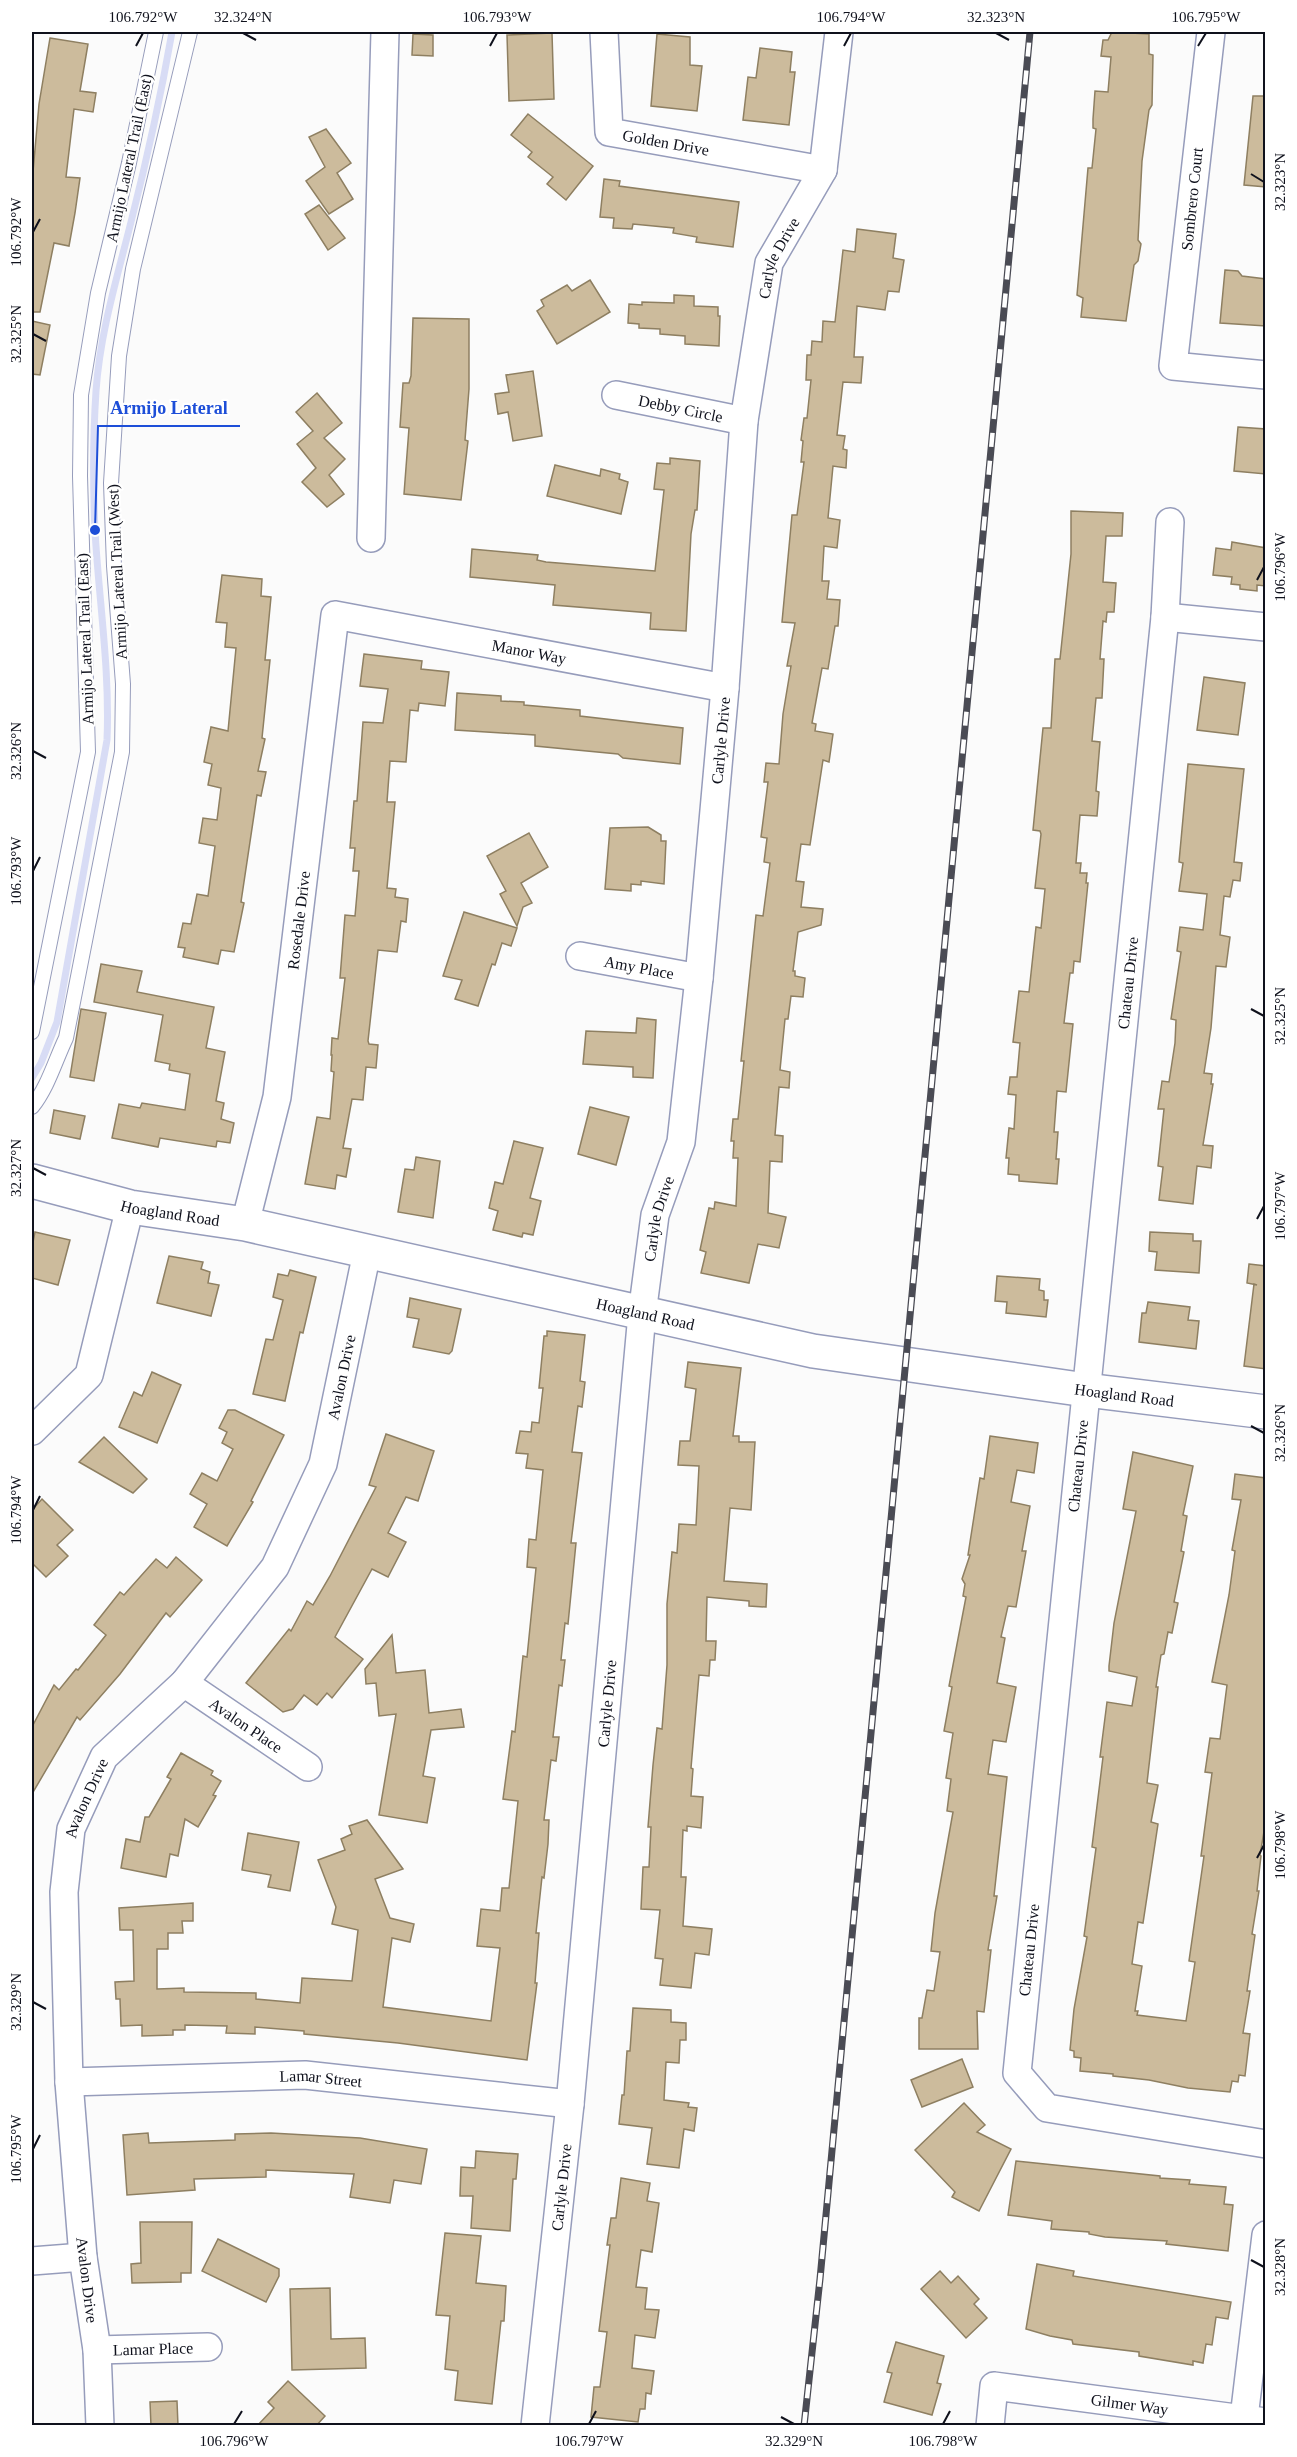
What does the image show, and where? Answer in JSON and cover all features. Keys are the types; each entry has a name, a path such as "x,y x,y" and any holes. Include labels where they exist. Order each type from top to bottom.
{"street":[{"path":"371,538 386,32"},
{"name":"Golden Drive","path":"604,32 609,132 823,170"},
{"name":"Carlyle Drive","path":"535,2426 570,2104 642,1314 655,1215 681,1142 699,978 725,688 744,421 770,263 823,170 839,32"},
{"name":"Sombrero Court","path":"1211,32 1173,366 1266,375"},
{"name":"Debby Circle","path":"616,395 744,421"},
{"name":"Chateau Drive","path":"1170,522 1165,616 1017,2073 1047,2108 1266,2144"},
{"name":"Manor Way","path":"335,615 725,688"},
{"name":"Rosedale Drive","path":"245,1224 277,1097 335,615"},
{"path":"1165,616 1266,627"},
{"name":"Amy Place","path":"580,956 699,978"},
{"name":"Hoagland Road","path":"32,1181 130,1207 245,1224 813,1351 1086,1390 1266,1412"},
{"path":"32,1431 89,1375 130,1207"},
{"name":"Avalon Drive","path":"100,2426 97,2350 83,2257 69,2082 64,1892 71,1829 104,1757 184,1683 275,1567 324,1464 367,1252"},
{"name":"Avalon Place","path":"184,1683 308,1767"},
{"name":"Lamar Street","path":"69,2082 305,2074 570,2104"},
{"path":"1251,2422 1266,2235"},
{"path":"32,2261 83,2257"},
{"name":"Lamar Place","path":"97,2350 208,2347"},
{"name":"Gilmer Way","path":"990,2426 994,2386 1251,2422"}],"lane":[{"name":"Armijo Lateral Trail (East)","path":"32,1032 88,752 80,476 81,395 98,293 129,163 156,32"},
{"name":"Armijo Lateral Trail (West)","path":"32,1107 44,1092 50,1070 66,1038 122,752 123,684 114,566 111,483 119,356 133,268 190,32"}],"building":[{"path":"1112,32 1149,34 1149,54 1153,55 1152,105 1149,110 1142,161 1138,240 1141,244 1138,261 1134,265 1126,321 1081,317 1083,298 1077,295 1088,168 1092,168 1096,129 1093,128 1095,91 1108,92 1111,57 1101,56 1103,40 1108,40"},
{"path":"552,33 554,99 509,101 507,35"},
{"path":"413,34 433,35 433,56 412,55"},
{"path":"657,34 690,37 690,65 702,66 697,111 651,106"},
{"path":"50,38 88,44 80,91 96,93 93,112 74,109 66,177 80,178 69,246 54,243 40,312 32,312 32,183 39,104"},
{"path":"760,48 792,52 790,72 795,72 789,125 743,120 748,77 756,78"},
{"path":"1253,96 1266,96 1266,187 1244,185"},
{"path":"528,114 593,166 566,200 547,184 553,177 528,157 532,152 511,135"},
{"path":"326,129 351,163 337,173 353,199 329,214 306,181 325,167 309,137"},
{"path":"604,179 620,181 619,186 739,202 733,247 696,242 697,237 673,233 674,228 633,224 632,229 613,228 614,218 600,217"},
{"path":"319,205 345,238 328,250 305,214"},
{"path":"857,229 896,234 893,258 904,260 899,292 888,291 885,310 857,306 854,357 863,357 861,383 843,382 837,435 845,436 843,449 847,450 846,468 833,466 828,518 840,520 837,548 824,546 822,581 829,581 827,599 840,600 838,626 835,626 828,669 822,668 812,723 816,724 815,731 833,734 829,762 823,760 810,845 801,844 796,881 804,882 801,907 823,909 821,925 798,932 793,971 795,971 795,976 805,978 803,997 791,996 788,1019 785,1019 780,1070 790,1072 789,1088 779,1087 775,1135 783,1136 782,1162 770,1161 768,1213 786,1217 779,1248 758,1244 749,1283 701,1273 706,1252 700,1250 709,1208 714,1209 715,1202 736,1206 738,1158 733,1158 734,1141 731,1141 733,1119 738,1119 744,1061 741,1061 756,915 763,916 770,863 764,862 767,838 761,837 768,782 764,782 766,763 779,764 783,714 791,666 787,666 795,623 782,622 792,515 797,515 804,462 801,462 803,441 801,440 804,418 807,418 811,380 806,380 807,355 811,355 812,341 822,342 823,321 835,322 843,250 855,252"},
{"path":"1225,270 1238,271 1242,276 1266,279 1266,326 1220,323"},
{"path":"590,280 610,312 557,344 537,311 544,306 541,300 567,285 572,291"},
{"path":"674,295 694,296 694,306 718,307 719,346 685,344 685,336 660,334 660,329 639,328 639,324 628,323 629,304 674,303"},
{"path":"413,318 469,319 469,389 465,440 468,441 461,500 404,494 409,428 400,427 403,383 409,383 411,376"},
{"path":"32,321 50,325 40,375 32,374"},
{"path":"533,371 542,436 513,441 508,412 498,414 495,394 509,392 506,375"},
{"path":"317,393 342,423 324,438 345,459 329,475 344,494 327,507 302,482 316,468 297,444 313,431 296,412"},
{"path":"1238,427 1266,429 1266,474 1234,471"},
{"path":"670,458 700,461 697,510 695,510 691,534 686,631 650,629 651,613 553,605 555,585 470,577 472,549 538,555 537,560 546,562 655,571 664,490 654,489 657,463 670,464"},
{"path":"555,465 600,476 601,469 620,474 619,479 628,482 621,514 547,496"},
{"path":"1071,511 1123,513 1122,536 1106,536 1103,582 1116,583 1114,612 1107,612 1106,622 1103,621 1100,659 1104,659 1102,698 1096,698 1092,741 1100,742 1096,791 1099,792 1097,816 1080,815 1076,863 1081,863 1080,873 1087,873 1086,883 1088,883 1080,962 1074,961 1073,973 1070,973 1064,1023 1073,1024 1066,1092 1057,1091 1054,1132 1058,1132 1057,1184 1019,1181 1019,1175 1008,1174 1009,1158 1006,1158 1009,1128 1014,1129 1016,1095 1008,1094 1010,1077 1017,1077 1020,1043 1013,1042 1019,991 1029,992 1036,927 1041,928 1045,889 1035,888 1041,834 1040,831 1033,830 1043,728 1051,728 1055,659 1060,659 1071,554"},
{"path":"1232,542 1266,548 1266,586 1257,585 1257,591 1240,589 1240,585 1231,584 1232,577 1213,575 1216,548 1231,550"},
{"path":"222,575 262,579 261,596 271,597 265,660 270,660 262,738 265,739 258,771 266,772 261,796 257,795 241,902 244,903 234,952 221,950 218,964 183,957 185,948 178,947 183,923 191,924 197,894 208,896 215,846 199,843 203,818 217,820 221,788 208,785 212,764 204,762 211,727 228,731 236,648 225,647 227,623 216,622"},
{"path":"364,654 422,661 421,669 449,672 445,706 419,703 418,711 410,710 406,762 390,761 387,802 395,802 387,888 396,889 395,897 408,899 406,922 401,921 397,952 378,950 368,1041 369,1044 378,1045 376,1068 366,1067 363,1100 352,1099 343,1148 351,1149 346,1177 337,1175 335,1189 305,1184 317,1117 330,1119 334,1072 331,1071 332,1038 338,1039 345,978 340,978 345,915 355,916 359,871 353,871 355,848 350,848 354,801 357,801 363,722 383,723 388,689 360,686"},
{"path":"1204,677 1245,683 1238,735 1197,730"},
{"path":"457,693 501,696 501,701 580,710 580,716 683,728 680,764 623,758 618,754 535,746 535,735 455,730"},
{"path":"1188,764 1244,769 1234,862 1242,863 1240,881 1233,880 1230,897 1224,896 1220,935 1230,937 1226,967 1216,966 1211,1028 1204,1073 1212,1074 1211,1084 1213,1084 1203,1145 1213,1146 1211,1168 1197,1166 1193,1204 1159,1200 1163,1167 1158,1166 1164,1109 1158,1109 1162,1081 1169,1082 1175,1043 1176,1020 1171,1019 1181,952 1177,951 1180,927 1203,930 1207,894 1179,891 1183,863 1179,862"},
{"path":"648,827 661,835 661,841 666,841 664,884 641,881 641,885 631,884 631,891 605,889 610,828"},
{"path":"529,833 548,867 521,883 532,903 523,907 517,926 500,894 506,891 487,856"},
{"path":"464,912 517,928 511,946 502,943 495,965 492,964 478,1006 455,999 462,980 443,976"},
{"path":"101,964 142,971 137,992 214,1007 206,1048 225,1052 216,1101 224,1103 221,1119 234,1123 230,1143 217,1141 216,1147 160,1138 158,1147 112,1138 119,1104 140,1108 142,1103 185,1110 190,1074 169,1070 170,1064 155,1061 163,1015 94,1002"},
{"path":"81,1009 106,1013 94,1081 70,1077"},
{"path":"637,1018 656,1020 653,1078 633,1077 633,1067 583,1064 586,1031 636,1033"},
{"path":"590,1107 629,1117 616,1165 578,1154"},
{"path":"54,1110 85,1116 80,1139 50,1133"},
{"path":"514,1141 543,1148 530,1198 541,1201 533,1235 523,1233 522,1237 493,1230 498,1211 489,1208 495,1182 503,1184"},
{"path":"416,1157 440,1161 433,1218 398,1212 405,1169 414,1170"},
{"path":"35,1232 70,1240 58,1285 32,1278 32,1247"},
{"path":"1150,1232 1193,1234 1193,1241 1201,1241 1199,1273 1155,1270 1157,1252 1149,1251"},
{"path":"169,1256 203,1262 201,1269 210,1272 208,1283 219,1285 211,1316 157,1303"},
{"path":"1249,1264 1266,1266 1266,1369 1244,1366 1254,1284 1247,1283"},
{"path":"290,1270 316,1277 303,1333 300,1332 285,1401 253,1394 266,1339 273,1340 283,1300 273,1297 278,1274 288,1276"},
{"path":"997,1276 1040,1279 1039,1290 1044,1291 1044,1300 1048,1300 1046,1317 1006,1313 1007,1302 995,1301"},
{"path":"410,1298 461,1309 452,1351 449,1354 413,1347 419,1319 407,1317"},
{"path":"1148,1302 1190,1307 1188,1320 1199,1321 1196,1349 1139,1342 1142,1313 1146,1313"},
{"path":"547,1331 585,1335 580,1381 585,1382 582,1407 578,1406 572,1452 582,1453 571,1543 576,1543 568,1624 565,1623 561,1660 565,1660 562,1686 559,1685 553,1737 559,1737 556,1761 551,1760 544,1820 549,1820 548,1844 536,1933 539,1933 535,1983 537,1983 527,2060 398,2043 304,2034 304,2031 255,2027 255,2034 226,2033 227,2026 185,2025 185,2030 173,2030 173,2035 142,2036 142,2025 121,2026 120,1999 116,1999 115,1982 134,1981 133,1930 120,1930 119,1908 193,1903 193,1921 182,1921 183,1933 168,1933 168,1949 157,1949 157,1989 184,1988 184,1992 256,1993 256,1999 300,2003 302,1978 352,1981 358,1930 332,1924 336,1907 318,1860 345,1850 341,1839 352,1834 349,1826 367,1820 403,1869 375,1879 390,1918 414,1924 410,1942 392,1938 383,2007 491,2021 500,1948 477,1946 481,1909 500,1911 502,1888 509,1888 518,1801 503,1799 512,1731 515,1732 523,1656 527,1657 536,1568 527,1567 529,1539 536,1540 543,1470 526,1468 528,1454 516,1453 520,1431 531,1432 532,1422 539,1423 543,1388 539,1388 544,1336 547,1336"},
{"path":"688,1362 741,1368 733,1436 739,1436 739,1442 755,1442 751,1510 730,1508 724,1581 767,1584 766,1607 749,1606 749,1601 707,1597 706,1641 716,1641 715,1660 710,1660 709,1676 699,1675 691,1768 693,1769 691,1796 703,1797 701,1828 687,1826 687,1831 683,1830 681,1877 686,1877 683,1926 712,1929 709,1955 695,1953 691,1988 660,1985 663,1959 655,1958 660,1910 641,1909 643,1867 649,1867 651,1827 648,1827 657,1728 662,1729 667,1665 667,1604 672,1552 677,1553 679,1524 696,1525 699,1466 678,1465 680,1441 690,1441 696,1389 685,1387"},
{"path":"152,1372 181,1385 157,1443 119,1427 134,1392 142,1396"},
{"path":"228,1410 235,1410 284,1435 251,1501 253,1502 227,1546 194,1527 207,1504 190,1494 202,1473 217,1481 233,1449 222,1443 227,1432 219,1428"},
{"path":"386,1434 434,1451 418,1501 406,1497 388,1533 406,1542 388,1577 372,1569 335,1637 363,1659 332,1698 327,1693 317,1705 304,1695 293,1709 283,1712 246,1683 289,1629 291,1631 307,1601 313,1605 330,1576 376,1487 369,1485"},
{"path":"990,1436 1038,1443 1034,1473 1017,1470 1011,1502 1030,1506 1022,1551 1026,1551 1016,1607 1008,1606 1001,1637 1005,1638 997,1683 1016,1687 1006,1742 993,1740 988,1774 1007,1777 994,1896 997,1896 988,1950 991,1950 986,1995 984,2012 977,2011 978,2049 919,2049 919,2018 922,2018 927,1990 934,1991 940,1952 931,1951 935,1913 953,1812 947,1811 951,1779 946,1778 953,1733 944,1731 952,1687 949,1686 966,1597 963,1596 965,1584 962,1579 970,1555 968,1555 980,1478 984,1479"},
{"path":"104,1437 147,1479 133,1493 79,1462"},
{"path":"1133,1452 1193,1466 1183,1515 1187,1516 1181,1551 1184,1552 1174,1602 1178,1603 1172,1633 1168,1632 1164,1654 1161,1655 1156,1687 1158,1687 1147,1783 1158,1785 1151,1822 1158,1824 1143,1923 1138,1922 1132,1964 1142,1966 1135,2011 1138,2011 1137,2015 1186,2021 1195,1962 1189,1961 1204,1856 1201,1856 1212,1773 1205,1772 1210,1738 1220,1739 1227,1685 1212,1682 1229,1595 1235,1551 1232,1550 1241,1500 1232,1499 1235,1474 1266,1478 1266,1820 1252,1934 1255,1935 1247,1991 1250,1991 1243,2033 1250,2034 1245,2076 1239,2075 1238,2082 1232,2081 1230,2092 1188,2088 1113,2076 1113,2074 1080,2071 1081,2058 1074,2057 1074,2051 1070,2050 1074,2009 1087,1937 1084,1936 1096,1848 1092,1847 1107,1702 1132,1706 1137,1677 1109,1671 1114,1623 1136,1511 1123,1509"},
{"path":"42,1499 73,1530 57,1545 68,1556 46,1577 32,1563 32,1510"},
{"path":"176,1557 202,1580 170,1617 166,1613 120,1674 80,1720 77,1717 32,1794 32,1727 54,1685 59,1690 106,1635 94,1625 120,1592 124,1595 156,1559 167,1568"},
{"path":"392,1635 396,1673 425,1670 429,1713 461,1709 464,1727 431,1730 423,1776 435,1778 427,1823 379,1815 396,1714 379,1716 376,1683 366,1684 365,1669"},
{"path":"181,1753 213,1771 211,1775 221,1781 213,1795 216,1796 198,1827 185,1819 178,1856 170,1854 166,1877 121,1868 126,1839 140,1842 145,1817 149,1817 171,1779 167,1777"},
{"path":"248,1833 299,1842 290,1891 268,1887 271,1875 242,1870"},
{"path":"633,2008 671,2010 671,2022 686,2023 686,2040 680,2040 679,2063 666,2062 664,2100 689,2103 688,2107 697,2108 694,2131 684,2129 679,2168 647,2164 652,2128 619,2124 622,2095 624,2095 627,2051 630,2051"},
{"path":"962,2059 973,2087 922,2107 911,2080"},
{"path":"964,2103 985,2125 977,2132 1011,2149 979,2211 952,2197 955,2192 915,2150"},
{"path":"148,2133 149,2143 235,2140 235,2134 271,2133 360,2138 427,2149 421,2184 394,2180 390,2203 350,2197 354,2174 266,2170 266,2177 194,2179 195,2190 127,2195 123,2135"},
{"path":"476,2151 518,2154 516,2179 513,2179 510,2231 471,2228 473,2196 460,2196 461,2167 475,2168"},
{"path":"1016,2161 1160,2176 1160,2178 1190,2180 1189,2184 1226,2187 1224,2204 1233,2205 1228,2251 1166,2244 1167,2241 1105,2237 1089,2234 1089,2232 1051,2229 1052,2221 1008,2215"},
{"path":"621,2178 650,2183 647,2201 659,2203 652,2252 641,2250 636,2287 647,2288 645,2309 659,2310 655,2338 635,2335 632,2368 654,2371 651,2394 646,2393 645,2409 640,2409 638,2422 591,2417 594,2387 600,2387 607,2332 599,2331 610,2245 607,2245 611,2218 616,2218"},
{"path":"140,2222 192,2222 191,2273 181,2273 181,2282 132,2283 131,2264 141,2263"},
{"path":"445,2233 481,2236 476,2283 506,2286 504,2321 501,2321 492,2404 455,2400 458,2371 445,2369 450,2316 436,2315"},
{"path":"218,2239 279,2269 279,2276 266,2302 202,2271"},
{"path":"1037,2264 1074,2271 1073,2276 1231,2302 1228,2319 1216,2317 1212,2345 1206,2344 1203,2363 1193,2361 1193,2365 1139,2356 1139,2352 1073,2344 1072,2340 1026,2329"},
{"path":"940,2271 951,2283 958,2276 979,2299 974,2304 987,2318 966,2338 921,2289"},
{"path":"330,2288 331,2339 365,2338 366,2368 292,2370 290,2289"},
{"path":"896,2342 944,2356 937,2383 941,2384 932,2415 884,2402 892,2373 887,2372"},
{"path":"288,2381 325,2416 316,2426 257,2426 274,2408 268,2402"},
{"path":"177,2401 178,2426 151,2426 150,2402"}],"waterway":[{"path":"32,1078 41,1063 57,1022 107,740 106,662 94,514 94,443 98,369 105,327 148,151 172,32"}],"railway":[{"path":"804,2426 820,2279 1030,32"}],"place":[{"name":"Armijo Lateral","path":"95,530"}]}
